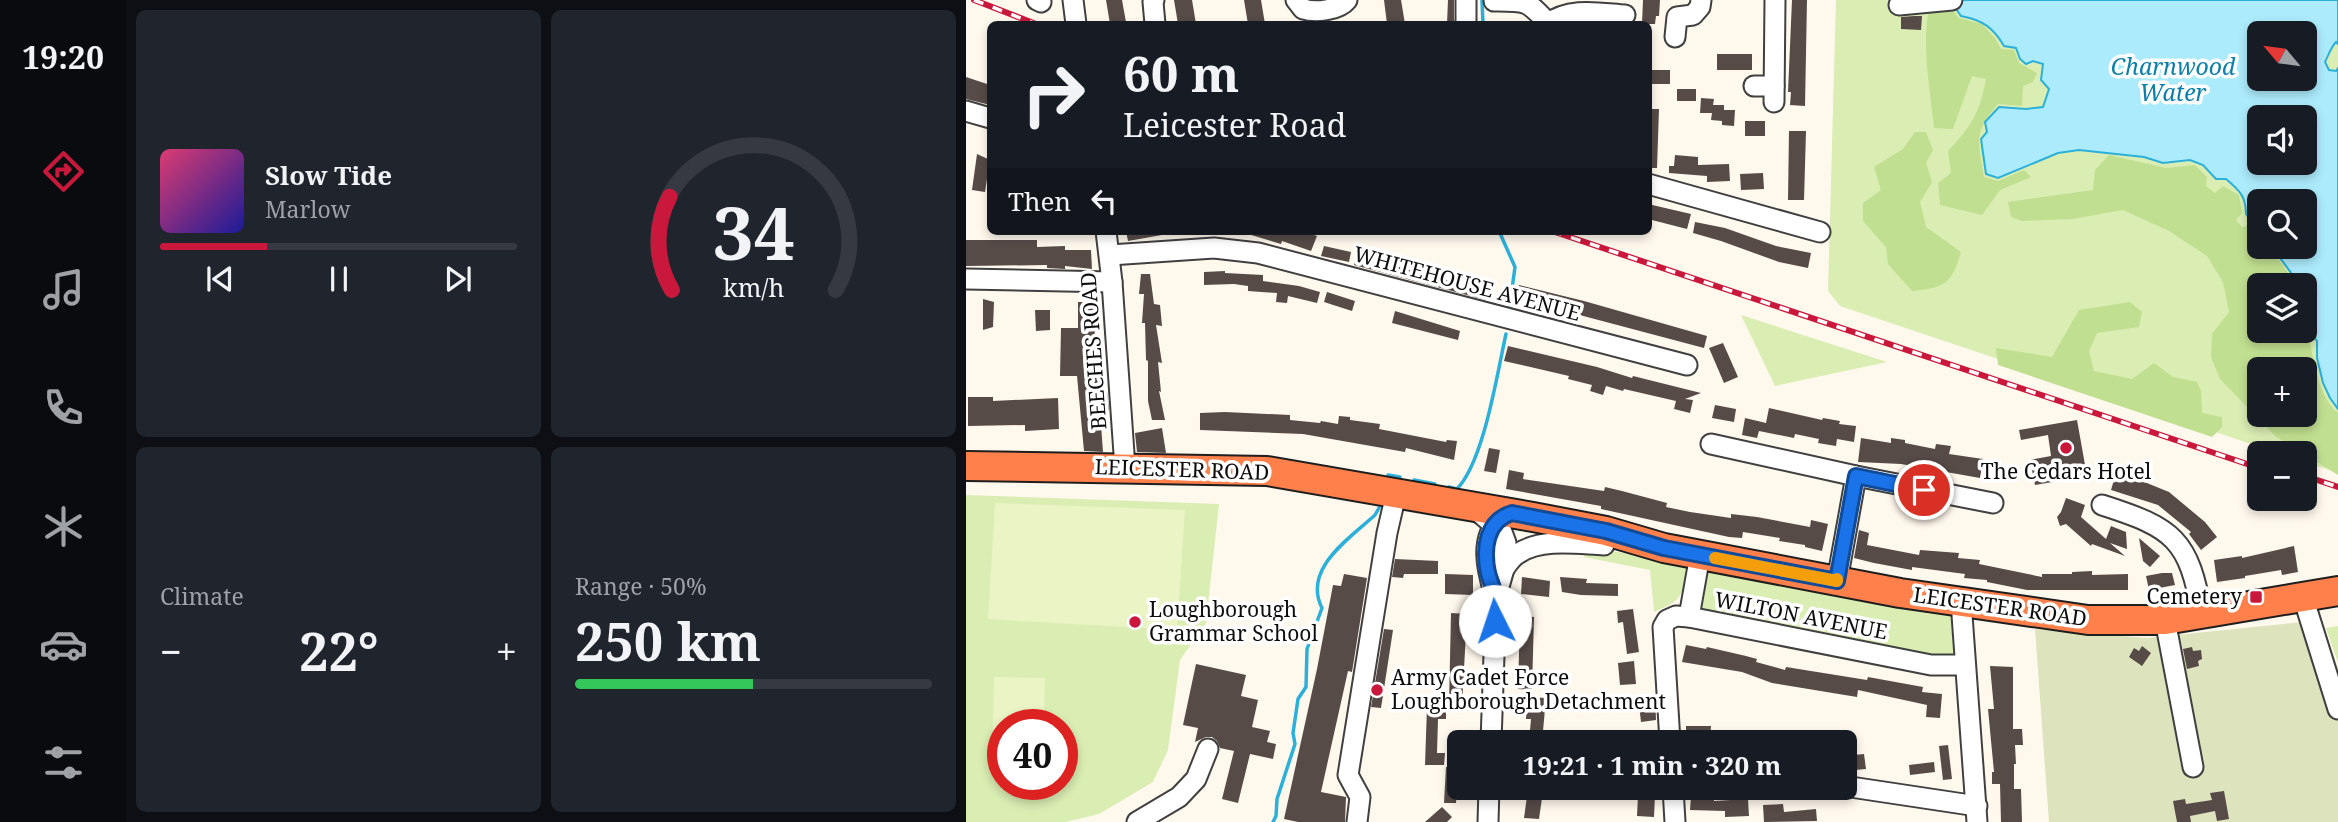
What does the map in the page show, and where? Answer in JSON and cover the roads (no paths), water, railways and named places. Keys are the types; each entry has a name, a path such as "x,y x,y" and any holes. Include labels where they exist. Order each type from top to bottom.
{"highway":[{"name":"LEICESTER ROAD","path":"966,466 1267,471 1396,494 1531,533 1604,545 1664,548"},
{"name":"LEICESTER ROAD","path":"1486,521 1606,531 1664,548 1837,581 1964,604 2088,620 2165,620 2338,592"}],"street":[{"path":"1154,0 1155,21"},
{"path":"1296,0 1303,9 1315,11 1342,5 1347,0"},
{"path":"1466,0 1466,21"},
{"path":"1675,37 1677,16 1693,15 1700,7 1701,0"},
{"path":"1767,91 1774,0"},
{"path":"1899,5 1952,0"},
{"path":"1494,1 1525,1 1535,7 1546,21"},
{"path":"1552,21 1575,12 1625,13"},
{"path":"966,111 987,117"},
{"path":"1652,185 1813,225"},
{"name":"BEECHES ROAD","path":"1107,235 1125,468"},
{"name":"WHITEHOUSE AVENUE","path":"1110,255 1214,248 1258,253 1687,365"},
{"path":"966,279 1112,282"},
{"path":"1711,444 1993,503"},
{"path":"1837,581 1856,476"},
{"path":"1357,822 1360,797 1348,775 1387,533 1396,494"},
{"path":"2102,505 2159,526 2179,545 2191,566 2202,615"},
{"path":"1486,521 1502,532 1506,543 1504,569 1496,597 1491,730"},
{"path":"1486,521 1488,570 1496,597"},
{"path":"1504,569 1517,554 1527,549 1561,544 1604,545"},
{"name":"WILTON AVENUE","path":"1700,555 1689,617 1931,665 1965,665"},
{"path":"2303,597 2338,709"},
{"path":"1857,789 1977,814 1965,665 1962,615 1964,604"},
{"path":"1669,730 1663,627 1667,620 1676,616 1689,617"},
{"path":"2165,620 2193,767"},
{"path":"1137,822 1180,797 1196,779 1208,749"},
{"path":"1488,822 1489,800"},
{"path":"1674,800 1675,822"}],"water":[{"name":"Charnwood Water","path":"1950,0 2338,0 2338,44 2334,44 2325,62 2329,70 2336,71 2338,68 2338,409 2323,383 2317,358 2317,273 2291,273 2281,259 2317,259 2317,189 2247,189 2247,215 2245,202 2238,190 2226,179 2216,179 2203,165 2190,160 2163,163 2144,157 2079,150 2058,153 1998,178 1986,174 1981,139 1987,132 1985,122 1999,107 2043,107 2049,89 2041,80 2043,64 2033,61 2026,64 2020,59 2016,48 2004,46 1986,25 1961,16"}],"waterway":[{"path":"1482,0 1483,21"},
{"path":"1501,235 1515,267 1509,311"},
{"path":"1449,487 1457,489 1475,459 1488,416 1506,334"},
{"path":"1388,475 1400,477"},
{"path":"1414,480 1435,484"},
{"path":"1273,822 1277,799 1295,744 1293,733 1298,699 1306,687 1307,649 1322,608 1318,580 1323,568 1342,544 1375,515 1379,508"}],"railway":[{"path":"974,0 1028,21"},
{"path":"1564,235 2247,464"},
{"path":"2317,480 2338,487"}],"place":[{"name":"The Cedars Hotel","path":"2066,448"},
{"name":"Cemetery","path":"2256,597"},
{"name":"Loughborough Grammar School","path":"1135,622"},
{"name":"Army Cadet Force Loughborough Detachment","path":"1377,690"}]}
